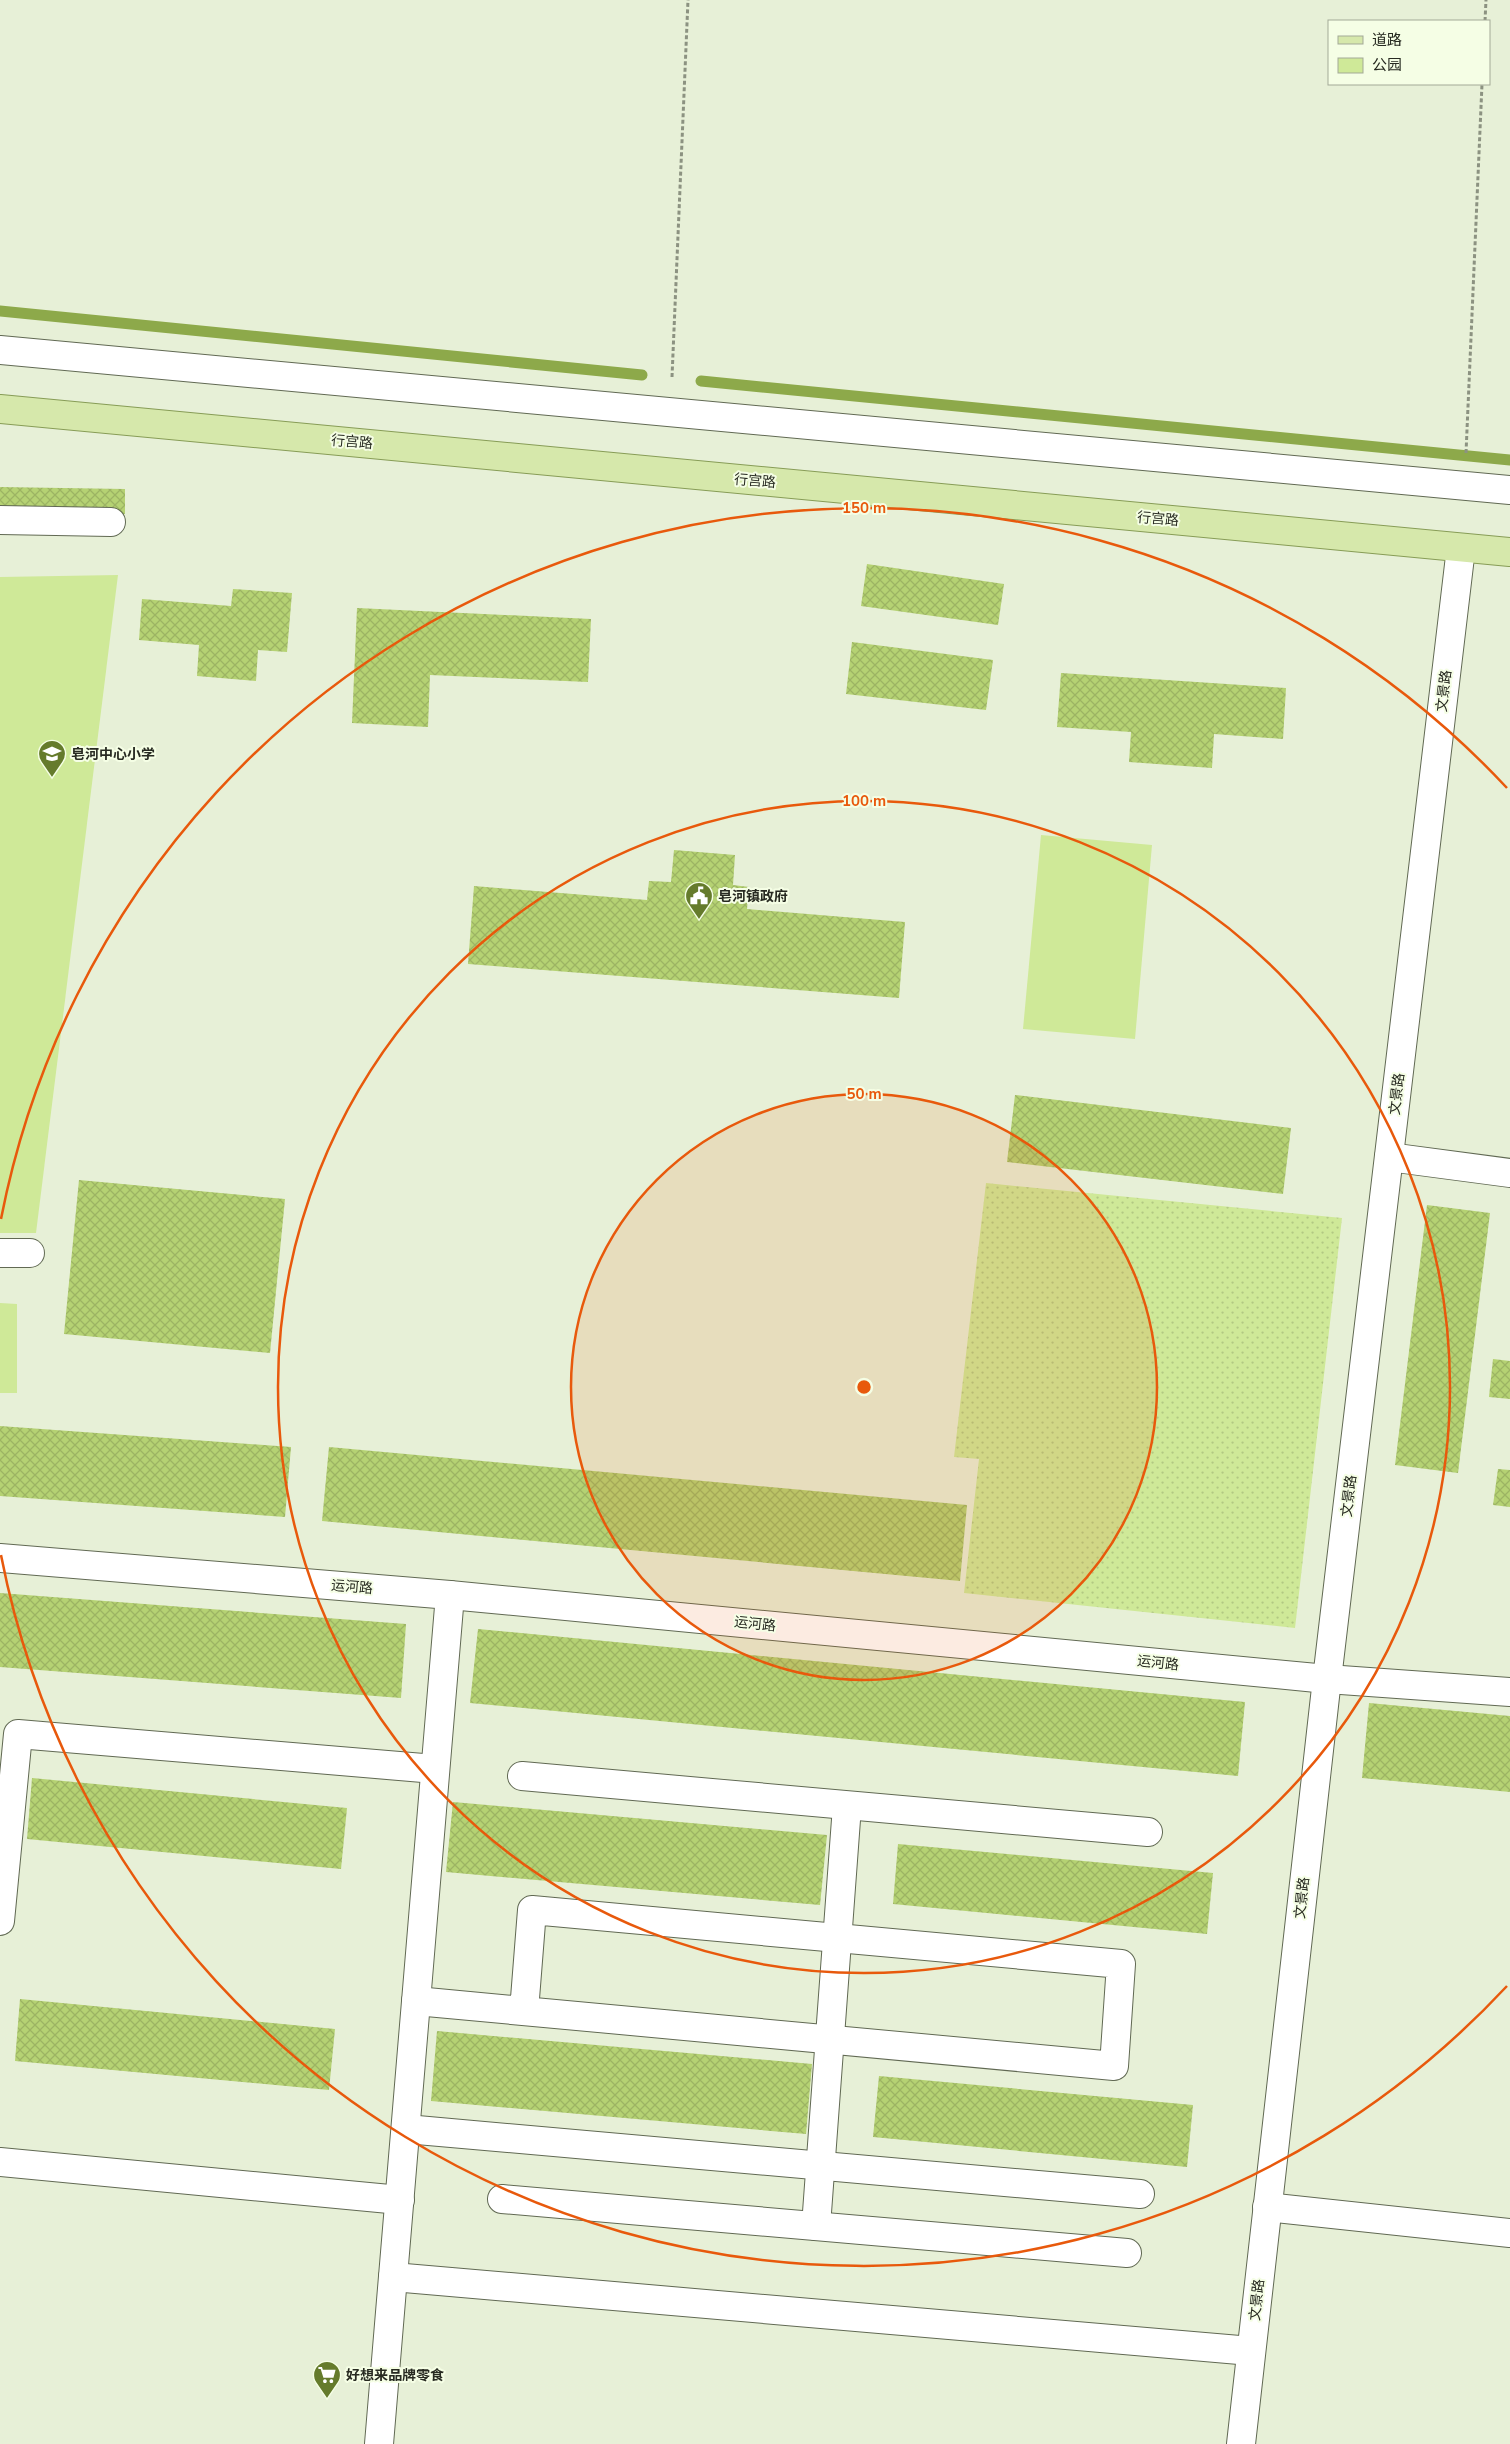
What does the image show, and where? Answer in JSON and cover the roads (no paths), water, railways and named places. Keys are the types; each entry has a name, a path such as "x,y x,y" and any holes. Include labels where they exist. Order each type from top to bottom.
{"main road":[{"name":"行宫路","path":"0,409 1510,552"}],"street":[{"path":"0,350 1510,490"},
{"path":"0,520 111,522"},
{"name":"文景路","path":"1241,2444 1327,1679 1461,548"},
{"path":"1389,1156 1510,1173"},
{"path":"0,1253 30,1253"},
{"name":"运河路","path":"0,1558 450,1595 1327,1679 1510,1692"},
{"path":"379,2444 450,1595"},
{"path":"0,1921 18,1734 435,1769"},
{"path":"522,1776 1148,1832"},
{"path":"816,2226 847,1806"},
{"path":"416,2001 1114,2066 1121,1964 532,1910 524,2011"},
{"path":"406,2130 1140,2194"},
{"path":"0,2162 400,2200"},
{"path":"502,2199 1127,2253"},
{"path":"1268,2207 1510,2233"},
{"path":"393,2277 1251,2351"}],"waterway":[{"path":"0,311 642,375"},
{"path":"701,381 1510,460"}],"place":[{"name":"皂河中心小学","path":"52,778"},
{"name":"皂河镇政府","path":"699,920"},
{"name":"好想来品牌零食","path":"327,2399"}]}
